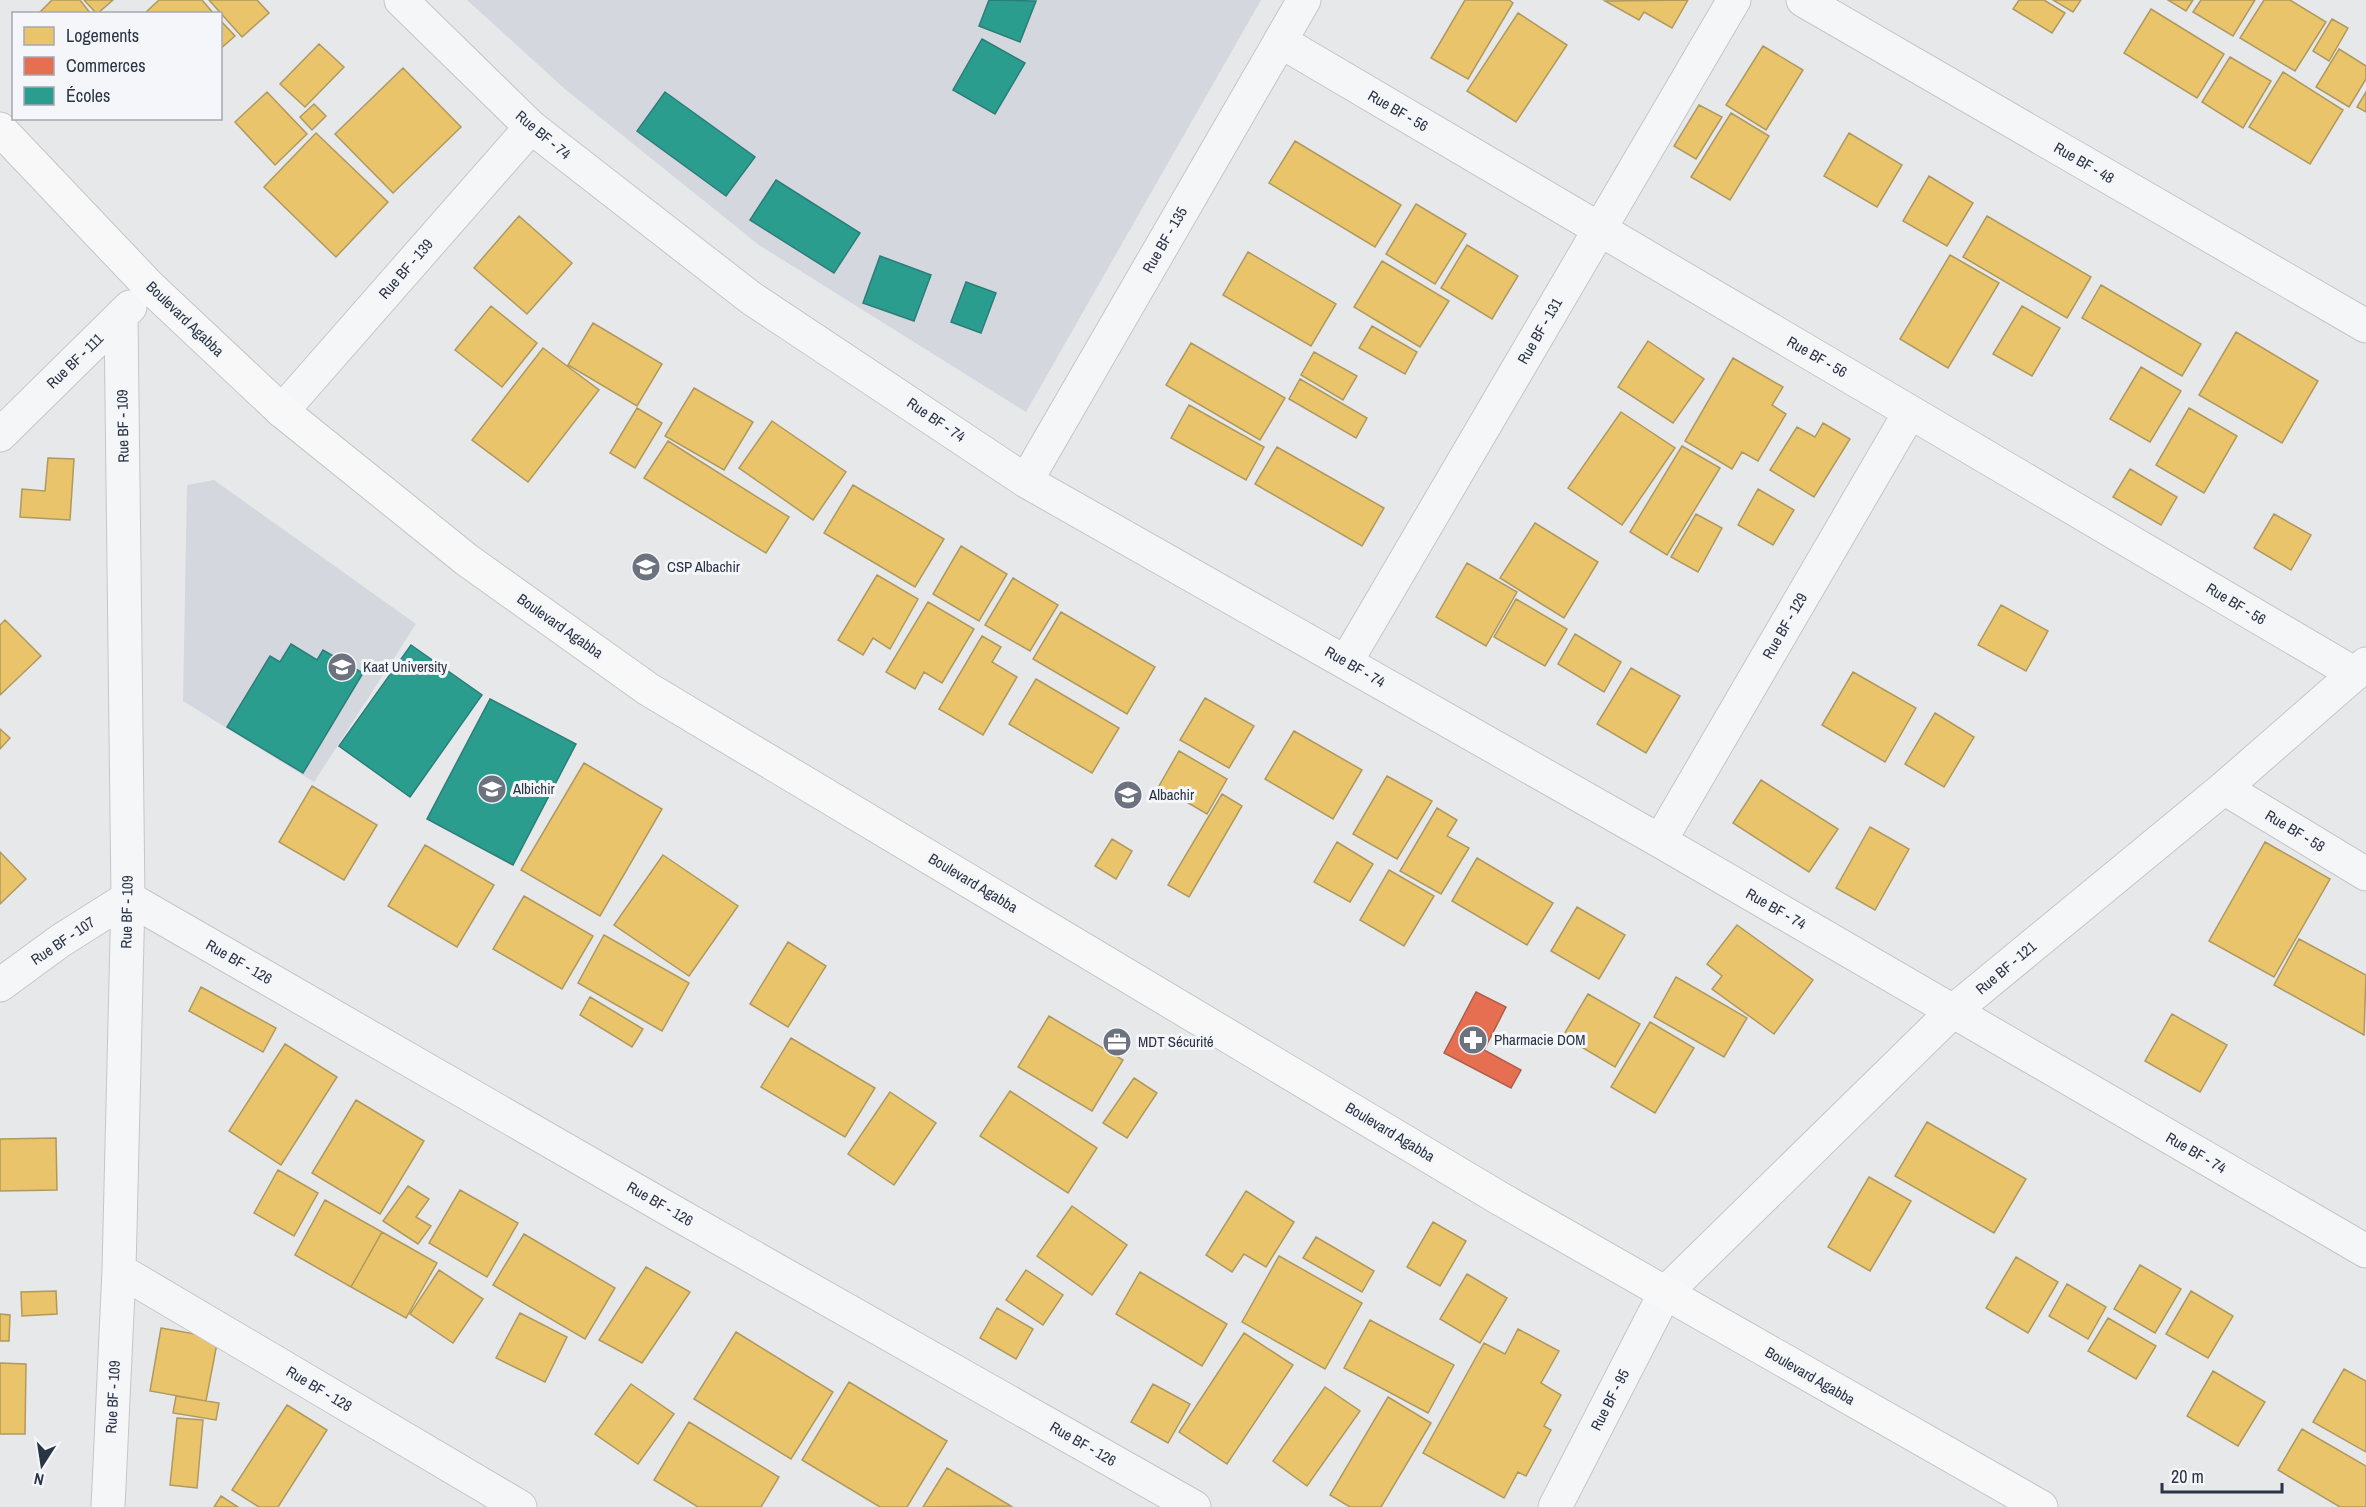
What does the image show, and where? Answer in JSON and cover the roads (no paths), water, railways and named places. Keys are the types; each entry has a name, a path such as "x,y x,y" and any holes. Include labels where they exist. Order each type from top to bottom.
{"main road":[{"name":"Boulevard Agabba","path":"0,129 150,286 282,411 467,560 648,689 1489,1192 2041,1507"}],"street":[{"name":"Rue BF - 74","path":"401,0 531,127 751,298 1026,480 1660,841 2366,1251"},
{"name":"Rue BF - 135","path":"1026,480 1304,0"},
{"name":"Rue BF - 131","path":"1346,662 1734,0"},
{"name":"Rue BF - 48","path":"1803,0 2366,326"},
{"name":"Rue BF - 56","path":"1280,41 1910,411 2360,669"},
{"name":"Rue BF - 139","path":"282,411 531,127"},
{"name":"Rue BF - 111","path":"0,435 150,286"},
{"name":"Rue BF - 109","path":"108,1507 119,1270 128,898 121,316"},
{"name":"Rue BF - 129","path":"1660,841 1910,411"},
{"name":"Rue BF - 121","path":"1665,1293 1952,1012 2224,788 2360,669"},
{"name":"Rue BF - 58","path":"2224,788 2366,874"},
{"name":"Rue BF - 107","path":"0,985 60,941 128,898"},
{"name":"Rue BF - 126","path":"128,898 670,1210 1194,1507"},
{"name":"Rue BF - 128","path":"119,1270 520,1507"},
{"name":"Rue BF - 95","path":"1555,1507 1665,1293"}],"place":[{"name":"CSP Albachir","path":"646,567"},
{"name":"Kaat University","path":"342,667"},
{"name":"Albichir","path":"492,789"},
{"name":"Albachir","path":"1128,795"},
{"name":"Pharmacie DOM","path":"1473,1040"},
{"name":"MDT Sécurité","path":"1117,1042"}]}
